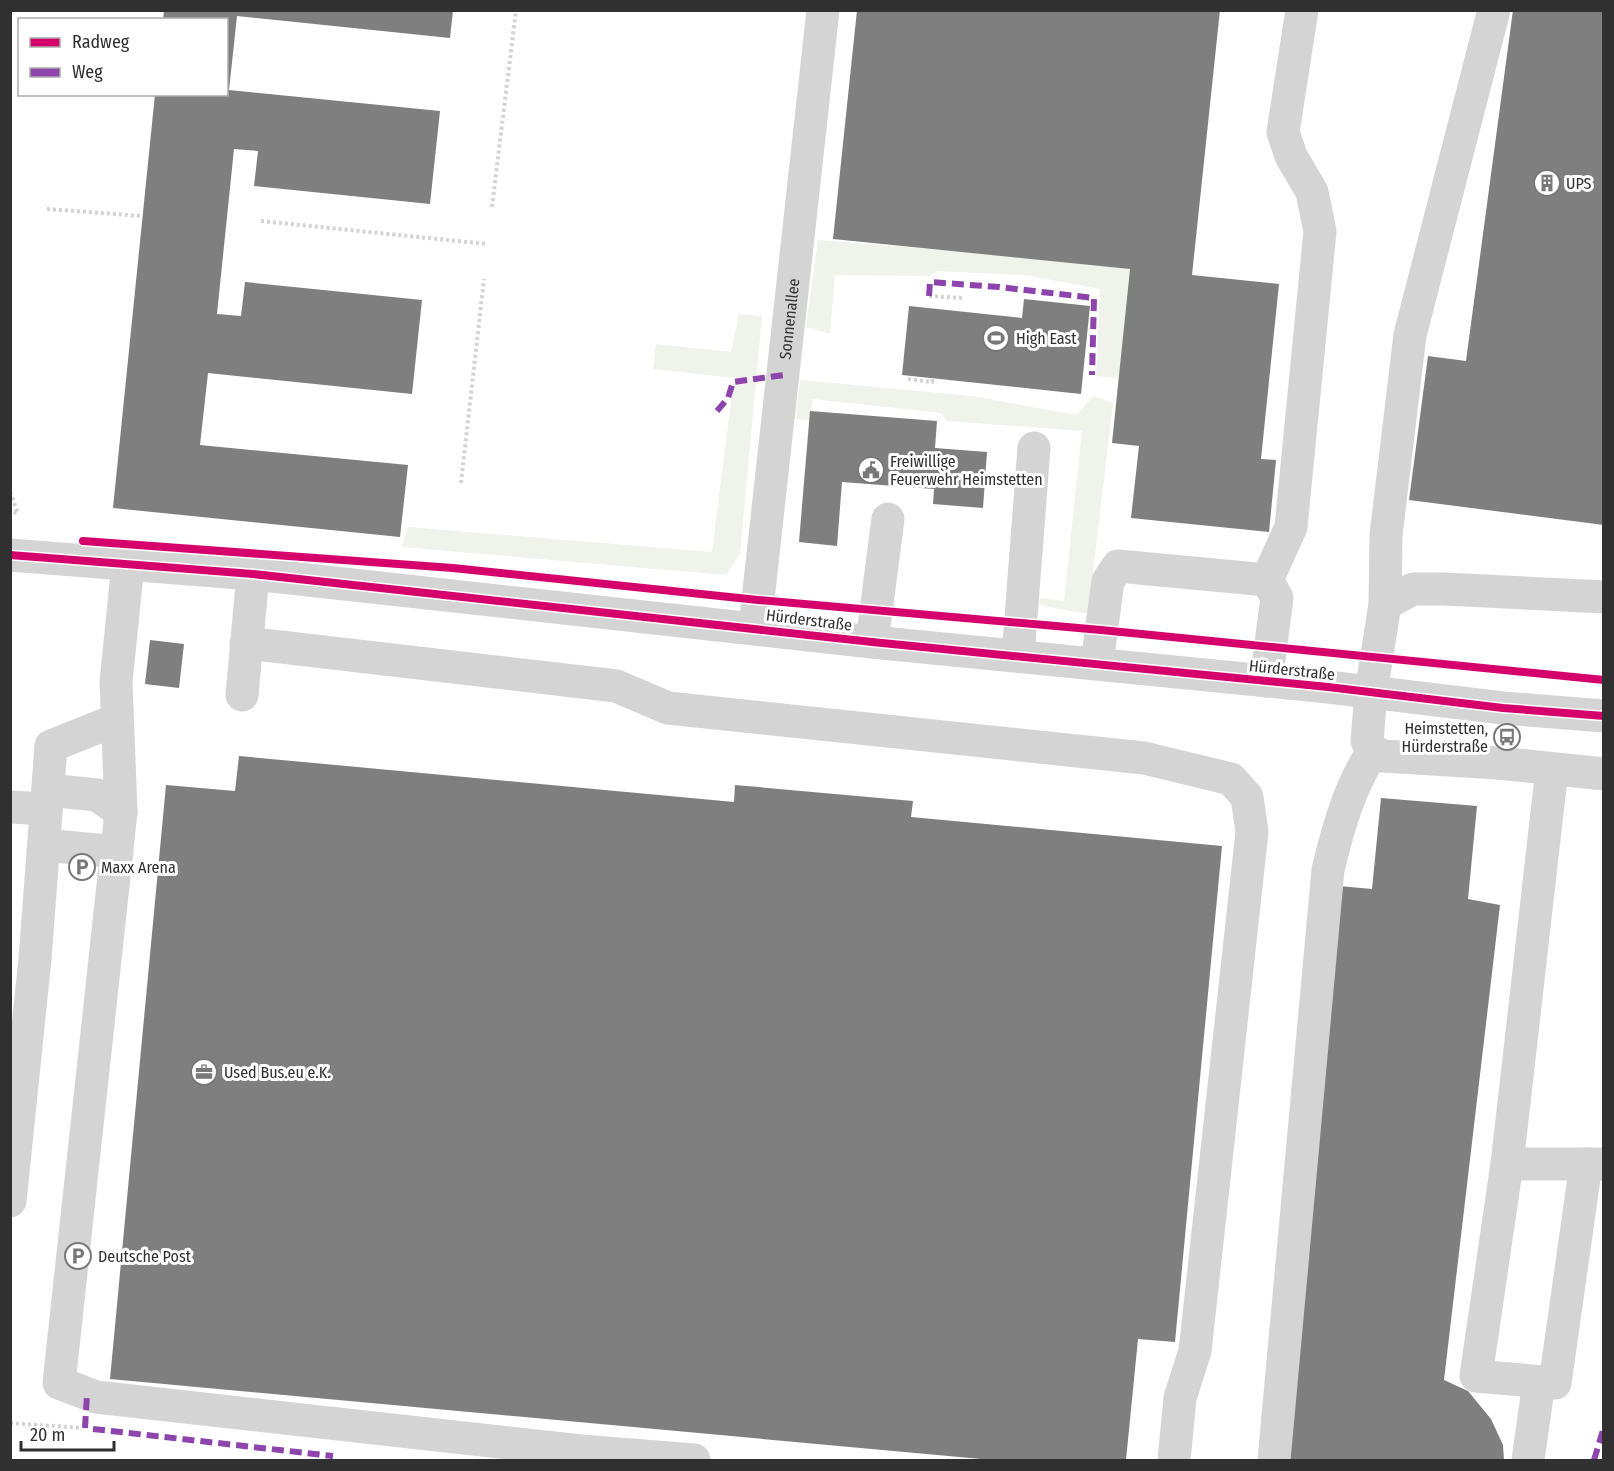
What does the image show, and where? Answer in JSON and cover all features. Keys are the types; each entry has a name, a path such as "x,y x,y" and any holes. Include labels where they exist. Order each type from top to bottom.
{"street":[{"name":"Sonnenallee","path":"756,627 823,10"},
{"path":"1267,580 1291,527 1320,231 1312,192 1291,156 1283,132 1302,10"},
{"path":"1494,10 1410,335 1386,535 1385,604 1371,693 1367,741 1373,751 1383,756 1498,763 1604,774"},
{"path":"1018,656 1035,448"},
{"path":"872,642 888,519"},
{"name":"Hürderstraße","path":"10,555 253,574 756,627 872,642 1097,663 1492,707 1604,716"},
{"path":"128,564 116,682 121,812 58,1383 96,1397 569,1450 694,1461"},
{"path":"1097,663 1108,581 1118,566 1267,580"},
{"path":"242,695 253,574"},
{"path":"1266,681 1277,598 1267,580"},
{"path":"1385,604 1413,589 1604,597"},
{"path":"246,643 616,687 668,708 1144,758 1231,779 1247,796 1252,832 1196,1351 1180,1398 1174,1461"},
{"path":"10,1201 35,959 51,746 116,720"},
{"path":"1274,1461 1328,870 1340,820 1358,773 1373,751"},
{"path":"1507,1164 1595,1164 1555,1383 1476,1376 1507,1164 1552,769"},
{"path":"10,807 47,799 97,795 121,812"},
{"path":"44,845 117,852"},
{"path":"1528,1461 1539,1382"}],"path":[{"path":"492,207 516,10"},
{"path":"47,208 142,216"},
{"path":"261,221 487,244"},
{"path":"461,483 484,279"},
{"path":"929,296 962,298"},
{"path":"908,379 932,382 933,378"},
{"path":"10,492 18,513 10,512"},
{"path":"10,1423 85,1428"}],"shaded area":[{"path":"818,240 1130,265 1119,378 1096,376 1100,289 1025,275 937,271 930,276 835,275 830,334 806,327"},
{"path":"739,314 762,316 740,554 726,575 402,547 408,527 712,552 734,378 653,369 656,344 731,352"},
{"path":"800,380 972,396 1077,415 1093,396 1113,403 1088,614 1039,605 1040,598 1064,601 1082,431 947,421 941,413 813,399 809,420 796,419"}],"building":[{"path":"164,10 453,10 450,38 237,16 229,90 440,111 430,204 254,186 258,151 234,149 217,314 241,316 245,282 422,300 412,394 208,373 200,445 408,465 400,537 113,508 155,96 228,96 228,18 163,18"},
{"path":"857,10 1220,10 1192,275 1279,284 1261,459 1276,460 1269,532 1131,518 1139,446 1112,443 1130,269 833,239"},
{"name":"UPS","path":"1513,10 1604,10 1604,525 1409,500 1428,356 1466,361"},
{"name":"High East","path":"1024,299 1090,306 1081,394 902,375 909,306 1022,318"},
{"path":"810,411 937,421 935,448 987,452 983,508 933,504 934,489 842,482 837,546 799,542"},
{"path":"150,640 184,644 179,688 145,684"},
{"path":"239,756 734,802 735,785 913,801 911,817 1222,846 1175,1342 1138,1339 1126,1460 992,1460 110,1379 166,785 235,791"},
{"path":"1381,798 1477,806 1468,899 1500,905 1444,1380 1468,1391 1491,1419 1503,1445 1504,1460 1283,1460 1339,886 1372,889"}],"marked path":[{"path":"929,296 930,282 1094,298 1092,375"},
{"path":"717,411 728,398 733,382 784,375"},
{"path":"85,1428 87,1394"},
{"path":"1594,1460 1604,1427"},
{"path":"93,1429 333,1456"}],"cycle path":[{"path":"83,541 453,568 758,600 1101,630 1604,680"},
{"path":"10,555 253,574 872,642 1328,687 1503,708 1604,716"}],"place":[{"name":"UPS","path":"1547,183"},
{"name":"High East","path":"996,338"},
{"name":"Freiwillige Feuerwehr Heimstetten","path":"871,470"},
{"name":"Heimstetten, Hürderstraße","path":"1507,737"},
{"name":"Maxx Arena","path":"82,867"},
{"name":"Used Bus.eu e.K.","path":"204,1072"},
{"name":"Deutsche Post","path":"78,1256"}]}
